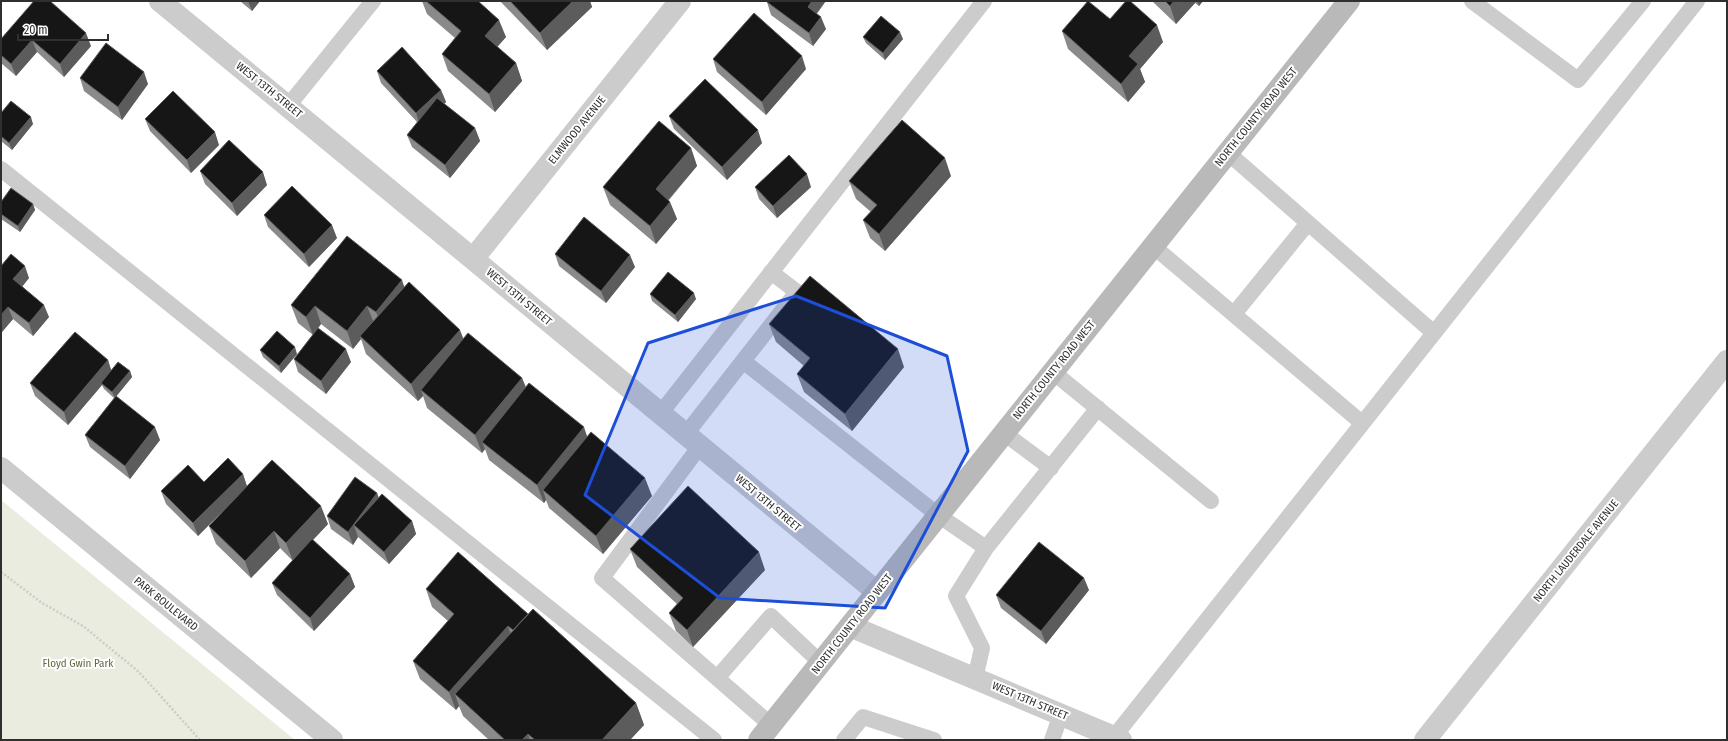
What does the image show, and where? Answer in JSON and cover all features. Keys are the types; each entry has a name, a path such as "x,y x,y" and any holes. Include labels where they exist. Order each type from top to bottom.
{"main road":[{"name":"NORTH COUNTY ROAD WEST","path":"765,732 1349,1"}],"street":[{"name":"WEST 13TH STREET","path":"160,1 877,592"},
{"name":"ELMWOOD AVENUE","path":"473,259 680,1"},
{"name":"NORTH LAUDERDALE AVENUE","path":"1425,740 1727,362"},
{"name":"PARK BOULEVARD","path":"1,468 332,740"},
{"name":"WEST 13TH STREET","path":"850,626 1117,738"}],"lane":[{"path":"288,106 373,1"},
{"path":"660,414 984,1"},
{"path":"1472,1 1578,80 1643,1"},
{"path":"1117,738 1362,423 1697,1"},
{"path":"1228,153 1434,332"},
{"path":"1,168 714,740"},
{"path":"1234,314 1308,223"},
{"path":"1154,246 1362,423"},
{"path":"765,732 717,678 602,578 743,361 796,292 771,272"},
{"path":"743,361 938,515 986,548"},
{"path":"1053,372 1210,501"},
{"path":"975,679 982,648 956,596 986,548 1098,408"},
{"path":"1004,433 1051,468"},
{"path":"717,678 771,616 821,663"},
{"path":"1052,740 1061,714"},
{"path":"844,740 863,717 934,740"}],"path":[{"path":"1,572 42,603 83,626 139,672 200,740"}],"highlighted area":[{"path":"796,296 947,356 968,451 885,608 720,598 585,495 648,343"}],"green space":[{"name":"Floyd Gwin Park","path":"1,500 295,740 1,740"}],"building":[{"path":"34,1 50,1 86,33 60,64 32,40 11,64 1,55 1,39"},
{"path":"426,1 478,1 499,20 485,36 516,63 489,94 442,54 461,31"},
{"path":"510,1 573,1 540,33"},
{"path":"767,1 812,1 808,7 821,17 809,33"},
{"path":"1088,1 1110,19 1126,1 1130,1 1157,25 1129,56 1138,64 1121,84 1062,31"},
{"path":"1165,1 1174,1 1170,6"},
{"path":"754,13 802,56 762,102 713,59"},
{"path":"881,16 900,32 883,53 863,37"},
{"path":"106,43 144,72 118,107 80,78"},
{"path":"402,47 441,90 416,113 377,71"},
{"path":"705,79 758,130 722,167 669,116"},
{"path":"173,91 215,132 187,160 145,119"},
{"path":"437,98 475,128 445,165 407,135"},
{"path":"11,101 31,117 9,143 1,136 1,113"},
{"path":"902,120 945,158 879,234 863,220 877,205 849,181"},
{"path":"659,121 691,148 656,189 670,202 650,226 603,187"},
{"path":"229,140 263,172 232,203 200,171"},
{"path":"789,155 807,174 773,206 755,187"},
{"path":"292,186 332,225 304,254 264,215"},
{"path":"11,188 33,204 18,226 1,214 1,202"},
{"path":"584,217 630,255 601,291 555,254"},
{"path":"347,236 402,280 376,312 367,306 347,331 315,306 306,317 291,305"},
{"path":"11,254 25,266 13,279 44,305 29,323 8,307 1,315 1,266"},
{"path":"668,272 694,293 675,315 650,294"},
{"path":"810,276 898,349 845,414 797,374 810,358 769,324"},
{"path":"409,282 460,330 411,384 360,336"},
{"path":"318,328 346,349 321,381 294,359"},
{"path":"277,331 295,347 279,366 260,350"},
{"path":"75,332 108,360 64,412 30,383"},
{"path":"468,333 522,378 475,435 421,390"},
{"path":"118,362 130,371 112,392 101,383"},
{"path":"529,383 584,427 537,485 482,442"},
{"path":"116,396 155,427 125,466 85,435"},
{"path":"591,432 645,478 596,536 543,490"},
{"path":"228,458 243,474 193,523 161,491 188,465 204,482"},
{"path":"272,460 321,506 286,543 274,531 245,561 209,526"},
{"path":"355,477 377,493 348,532 327,516"},
{"path":"688,486 759,552 687,630 669,613 683,598 630,549"},
{"path":"382,494 412,521 384,552 354,525"},
{"path":"312,539 350,574 310,618 272,583"},
{"path":"1039,542 1084,578 1041,631 996,595"},
{"path":"458,552 528,614 513,630 508,626 449,692 413,661 454,614 426,589"},
{"path":"533,609 636,703 602,740 535,740 528,734 522,740 505,740 455,694"}]}
